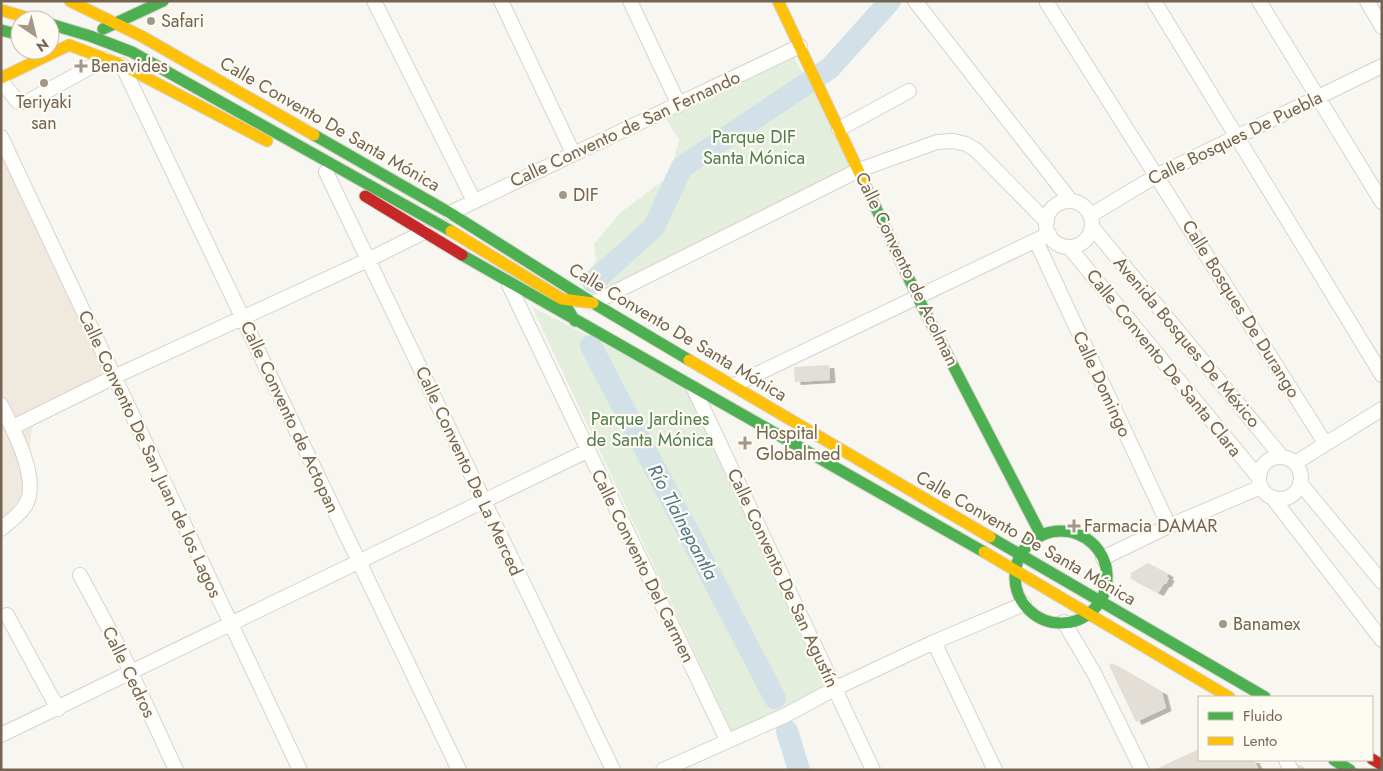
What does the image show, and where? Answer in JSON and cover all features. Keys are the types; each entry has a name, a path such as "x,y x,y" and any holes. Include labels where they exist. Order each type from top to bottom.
{"main road":[{"name":"Calle Convento De Santa Mónica","path":"70,1 115,23 450,213 593,303 1020,556 1263,696"},
{"path":"87,1 92,12"},
{"path":"1,80 69,45 163,1"},
{"name":"Calle Convento de Acolman","path":"778,1 918,298 1041,535"},
{"path":"60,27 132,52 441,225 562,299 593,303"},
{"name":"Calle Convento De Santa Mónica","path":"60,43 122,65 326,172 508,283 1015,570 1227,696"},
{"path":"562,299 575,321"},
{"path":"1061,530 1072,532 1090,541 1103,558 1107,580 1100,601 1088,614 1064,622 1050,621 1040,618 1024,604 1016,590 1015,570 1020,556 1032,540 1041,535 1061,530"},
{"path":"1336,761 1350,770"}],"street":[{"path":"374,1 474,201"},
{"path":"501,1 573,154"},
{"path":"630,1 679,105"},
{"path":"915,1 1071,201"},
{"path":"1154,1 1235,137 1382,375"},
{"path":"1259,1 1382,202"},
{"path":"1367,1 1382,27"},
{"name":"Calle Bosques De Durango","path":"1047,3 1325,443"},
{"name":"Calle Convento de San Fernando","path":"450,213 800,46"},
{"path":"1,80 18,102 27,102 105,59"},
{"name":"Calle Convento de Actopan","path":"122,65 244,316 357,561 459,770"},
{"name":"Calle Bosques De Puebla","path":"1091,221 1156,176 1382,66"},
{"path":"839,129 909,91"},
{"name":"Calle Convento De San Juan de los Lagos","path":"1,138 300,770"},
{"path":"593,303 859,170 936,142 953,141 966,144 976,150 1048,228 1057,244 1069,247 1079,245 1086,240 1091,221 1082,204 1071,201 1054,207 1048,228 1036,241 734,385"},
{"name":"Calle Convento De La Merced","path":"326,172 370,259 482,500 612,770"},
{"name":"Avenida Bosques De México","path":"1091,221 1282,457"},
{"path":"12,427 114,377 370,259 424,232"},
{"name":"Calle Domingo","path":"1036,241 1169,526"},
{"name":"Calle Convento De Santa Clara","path":"1069,247 1260,483"},
{"name":"Calle Convento Del Carmen","path":"508,283 727,740"},
{"name":"Calle Convento De San Agustín","path":"692,386 873,770"},
{"path":"1,405 12,427 30,477 30,496 20,512 1,529"},
{"path":"1295,463 1382,409"},
{"path":"1,735 58,709 482,500 587,451"},
{"path":"1103,558 1260,483 1266,462 1282,457 1295,463 1300,472 1300,483 1298,488 1289,496 1272,497"},
{"path":"1260,483 1382,640"},
{"path":"1300,483 1382,582"},
{"name":"Calle Cedros","path":"80,575 131,673 176,770"},
{"path":"663,770 782,717 836,688 934,642 1024,604"},
{"path":"7,615 58,709"},
{"path":"1064,622 1094,673 1142,770"},
{"path":"934,642 995,770"}],"shaded area":[{"path":"1,144 109,376 34,417 22,499 1,520"}],"green space":[{"name":"Parque DIF Santa Mónica","path":"793,56 859,170 602,293 590,292 579,283 596,261 594,244 619,214 670,175 679,140 666,119"},
{"name":"Parque Jardines de Santa Mónica","path":"532,307 692,389 826,687 732,732"}],"building":[{"path":"829,365 830,380 795,382 794,367"},
{"path":"1148,563 1168,574 1167,577 1169,578 1166,584 1158,593 1131,579 1131,573"},
{"path":"1112,663 1162,692 1166,708 1136,722 1109,665"},
{"path":"1198,749 1198,761 1254,761 1259,770 1154,770"},
{"path":"1294,762 1306,770 1295,770"}],"waterway":[{"name":"Río Tlalnepantla","path":"593,282 654,227 682,167 830,68 890,1"},
{"name":"Río Tlalnepantla","path":"591,346 775,698"},
{"name":"Río Tlalnepantla","path":"787,731 799,770"}],"traffic: fast":[{"path":"103,29 163,1"},
{"path":"60,27 90,36"},
{"path":"1,30 10,32"},
{"path":"90,36 132,52 451,231"},
{"path":"314,135 450,213 593,303 689,360"},
{"path":"868,191 918,298 1041,535"},
{"path":"462,255 984,552"},
{"path":"562,299 575,321"},
{"path":"1061,531 1070,532 1087,539 1099,551 1106,568 1107,577 1106,586 1099,603 1087,615 1070,622 1061,623 1052,622 1035,615 1023,603 1016,586 1015,577 1016,568 1023,551 1035,539 1052,532 1061,531"},
{"path":"990,537 1263,696"},
{"path":"1336,761 1350,770"}],"traffic: slow":[{"path":"70,1 143,37 314,135"},
{"path":"778,1 868,191"},
{"path":"1,10 10,13"},
{"path":"1,78 69,45 122,65 267,141"},
{"path":"451,231 562,299 593,303"},
{"path":"689,360 990,537"},
{"path":"984,552 1227,696"}],"traffic: jam":[{"path":"365,196 462,255"},
{"path":"1373,760 1382,765"}],"place":[{"name":"Safari","path":"151,21"},
{"name":"Benavides","path":"81,66"},
{"name":"Teriyaki san","path":"44,83"},
{"name":"DIF","path":"563,195"},
{"name":"Hospital Globalmed","path":"745,443"},
{"name":"Farmacia DAMAR","path":"1074,526"},
{"name":"Banamex","path":"1223,624"}]}
